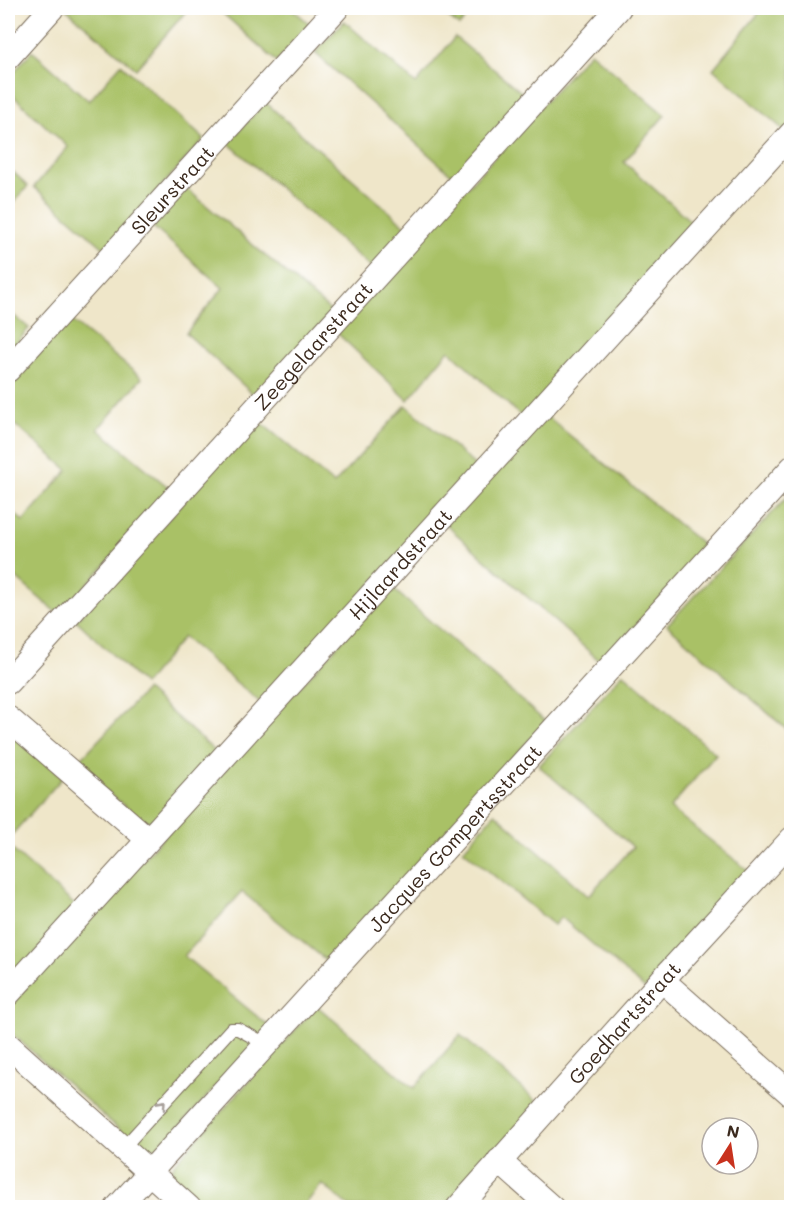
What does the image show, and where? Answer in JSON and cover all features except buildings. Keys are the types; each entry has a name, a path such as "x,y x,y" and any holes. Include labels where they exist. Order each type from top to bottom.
{"street":[{"path":"8,57 52,8"},
{"name":"Sleurstraat","path":"8,370 337,8"},
{"name":"Zeegelaarstraat","path":"8,682 619,8"},
{"name":"Hijlaardstraat","path":"8,994 792,133"},
{"name":"Jacques Gompertsstraat","path":"117,1208 792,468"},
{"path":"8,718 148,839"},
{"name":"Goedhartstraat","path":"458,1208 792,839"},
{"path":"662,980 792,1095"},
{"path":"8,1046 189,1208"},
{"path":"499,1161 552,1208"}],"lane":[{"path":"123,1148 231,1029 238,1029 266,1044"}],"green space":[{"path":"67,8 189,8 136,69"},
{"path":"217,8 291,8 310,24 277,62"},
{"path":"437,8 475,8 459,26"},
{"path":"763,8 791,8 792,126 786,132 713,69"},
{"path":"344,21 416,84 455,37 526,96 455,178 315,53"},
{"path":"32,51 89,101 121,64 204,139 105,249 34,187 68,147 8,91 8,79"},
{"path":"590,52 665,115 624,162 696,226 524,419 449,350 408,400 336,332"},
{"path":"265,102 409,229 373,269 228,143"},
{"path":"8,167 28,186 8,209"},
{"path":"187,189 332,312 255,396 186,333 223,288 152,226"},
{"path":"8,311 29,328 8,353"},
{"path":"68,318 142,378 98,429 173,491 59,615 8,571 8,508 23,521 68,470 8,419 8,382"},
{"path":"406,405 478,468 262,704 183,637 144,685 76,620 258,420 334,484"},
{"path":"545,415 706,547 602,663 445,524"},
{"path":"791,493 791,733 667,625"},
{"path":"391,587 546,722 327,961 242,892 184,956 270,1027 166,1142 154,1149 141,1149 9,1031 7,1018 11,1004"},
{"path":"623,673 716,754 670,808 750,872 645,989 561,917 554,925 463,850 495,813 588,896 633,847 539,766"},
{"path":"146,690 217,753 157,819 145,822 74,766"},
{"path":"8,728 63,777 8,839"},
{"path":"8,846 77,907 8,984"},
{"path":"317,1006 414,1088 460,1035 539,1103 447,1207 350,1207 322,1184 303,1207 208,1207 176,1179 172,1171 174,1164"}]}
